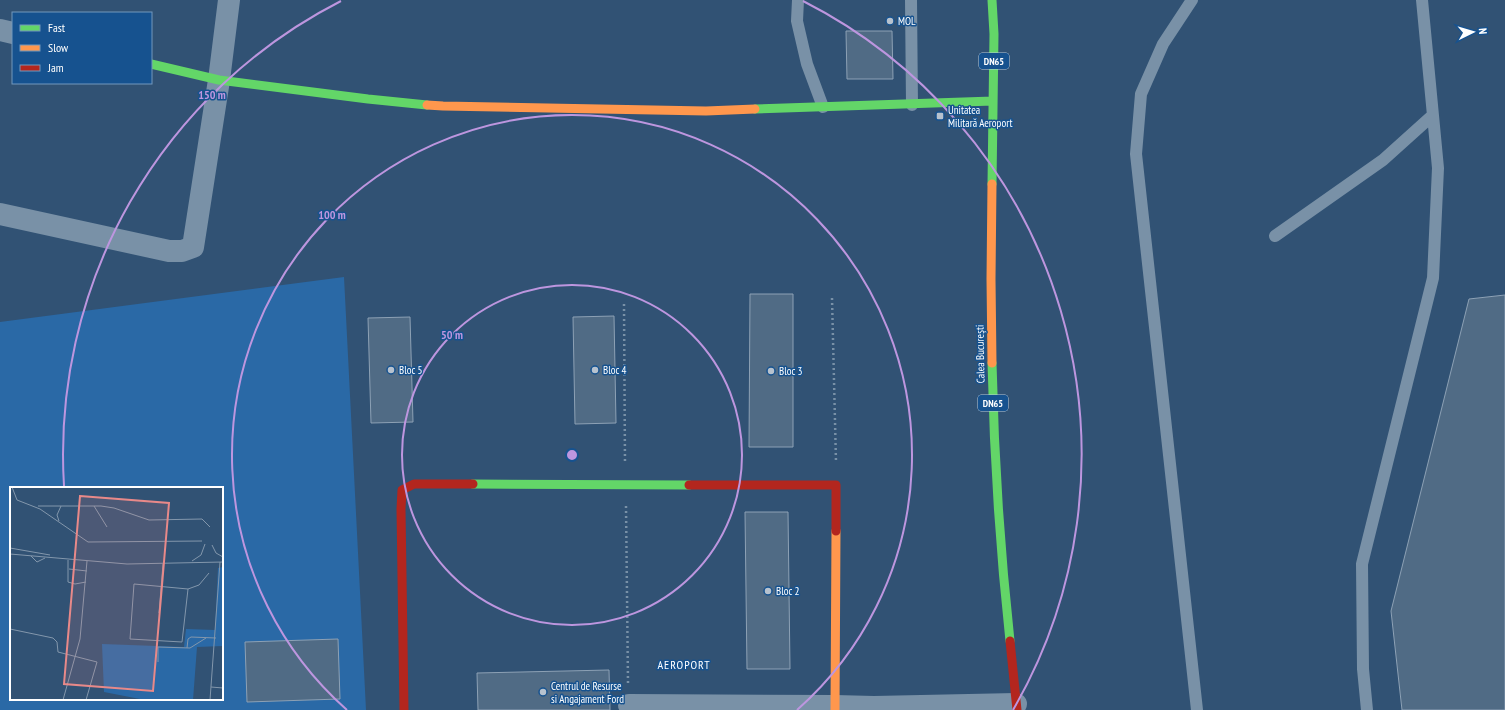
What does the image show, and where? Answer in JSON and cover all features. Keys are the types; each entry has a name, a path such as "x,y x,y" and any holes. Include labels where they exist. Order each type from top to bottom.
{"main road":[{"name":"Calea București","path":"992,0 994,20"},
{"name":"Calea București","path":"996,0 994,20 991,279 993,418 1003,576 1017,707"},
{"path":"152,64 219,80 368,99 443,106 706,111 993,101"},
{"path":"404,710 401,509 402,490 414,484 836,485 835,708"}],"street":[{"path":"0,214 169,251 182,251 193,246 219,80 229,0"},
{"path":"0,30 12,33"},
{"path":"629,705 835,708 1017,707"}],"lane":[{"path":"798,0 797,21 807,64 823,107"},
{"path":"911,0 912,105"},
{"path":"1192,0 1163,44 1141,94 1136,154 1197,710"},
{"path":"1367,710 1363,668 1362,564 1434,278 1438,168 1422,0"},
{"path":"1275,236 1383,160 1433,115"}],"path":[{"path":"832,298 836,485"}],"shaded area":[{"path":"344,277 366,710 0,710 0,322"}],"building":[{"path":"846,31 892,31 893,79 847,79"},
{"name":"Bloc 3","path":"750,294 793,294 793,447 749,447"},
{"path":"1505,295 1505,710 1402,710 1391,611 1469,299"},
{"name":"Bloc 4","path":"614,316 616,423 575,424 573,317"},
{"name":"Bloc 5","path":"410,317 413,422 371,423 368,318"},
{"name":"Bloc 2","path":"745,512 788,512 790,669 747,669"},
{"path":"338,639 340,699 247,702 245,642"},
{"name":"Centrul de Resurse si Angajament Ford","path":"609,670 610,710 478,710 477,673"}],"traffic: fast":[{"path":"992,0 994,34 992,184"},
{"path":"152,64 219,80 427,105"},
{"path":"755,109 993,101"},
{"path":"992,363 998,502 1010,641"},
{"path":"473,484 689,485"}],"traffic: slow":[{"path":"427,105 706,111 755,109"},
{"path":"992,184 992,363"},
{"path":"835,710 836,531"}],"traffic: jam":[{"path":"404,710 402,490 414,484 473,484"},
{"path":"689,485 836,485 836,531"},
{"path":"1010,641 1017,710"}],"place":[{"name":"MOL","path":"890,21"},
{"name":"Unitatea Militară Aeroport","path":"940,116"},
{"name":"Bloc 5","path":"391,370"},
{"name":"Bloc 4","path":"595,370"},
{"name":"Bloc 3","path":"771,371"},
{"name":"Bloc 2","path":"768,591"},
{"name":"Centrul de Resurse si Angajament Ford","path":"543,692"}],"district":[{"name":"AEROPORT","path":"684,665"}]}
